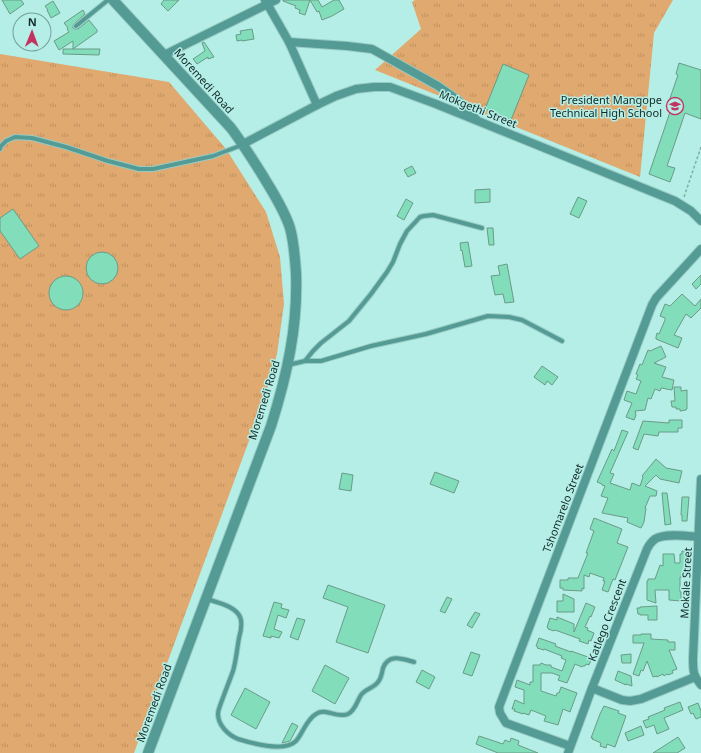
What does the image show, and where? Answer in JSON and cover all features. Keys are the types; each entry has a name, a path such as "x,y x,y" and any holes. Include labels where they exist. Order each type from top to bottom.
{"street":[{"name":"Moremedi Road","path":"113,0 231,128 243,144 280,204 290,227 295,261 296,303 288,365 281,393 271,426 148,753"},
{"path":"164,55 266,2 276,0"},
{"path":"266,2 289,42 318,105"},
{"path":"289,42 372,49 438,86 461,103 478,121"},
{"name":"Mokgethi Street","path":"243,144 336,96 356,89 390,87 655,192 682,204 701,222"},
{"name":"Tshomarelo Street","path":"569,750 506,723 500,714 499,707 652,305 656,298 701,249"},
{"name":"Mokale Street","path":"695,677 693,659 701,479"},
{"name":"Katlego Crescent","path":"569,750 649,544 659,537 699,537"},
{"path":"592,688 622,700 630,701 641,699 695,677 701,685"}],"lane":[{"path":"76,26 108,0"},
{"path":"0,149 6,141 11,138 32,138 139,169 153,169 213,156 243,144"},
{"path":"305,361 321,343 349,321 371,294 393,262 407,231 420,217 433,215 482,228"},
{"path":"288,365 305,361 321,360 371,346 426,334 488,316 509,317 522,320 562,341"},
{"path":"206,598 232,608 240,616 242,628 233,669 218,713 219,722 226,731 235,738 257,744 288,746 295,741 316,713 323,712 340,716 348,714 354,708 361,694 367,689 375,686 385,665 390,660 397,658 414,662"}],"path":[{"path":"682,204 701,147"}],"green space":[{"path":"415,0 673,0 654,33 640,177 375,70 421,29 412,2"},
{"path":"0,54 169,82 226,149 266,212 280,257 284,304 277,354 264,400 134,753 0,753"}],"building":[{"path":"2,0 21,0 24,4 10,14"},
{"path":"164,0 179,0 168,11 161,4"},
{"path":"283,0 310,0 305,15 299,13 300,10 295,8 296,6"},
{"path":"310,0 318,0 322,7 334,0 339,0 344,9 322,20 319,11 317,12"},
{"path":"53,1 60,13 52,17 52,12 48,12 45,6"},
{"path":"83,10 85,14 74,24 73,28 78,29 89,20 97,32 73,49 73,41 59,50 54,41 69,32 64,23"},
{"path":"252,29 254,39 237,41 236,35 241,34 240,31"},
{"path":"204,42 214,57 208,59 208,57 197,64 193,59 205,51 202,43"},
{"path":"63,49 100,49 99,55 63,54"},
{"path":"679,63 701,70 701,119 685,113 667,166 675,168 670,182 649,174 671,109 667,107 678,75 676,74"},
{"path":"503,64 529,75 511,120 485,109"},
{"path":"412,166 416,173 408,177 404,170"},
{"path":"490,189 490,202 475,203 475,190"},
{"path":"578,197 587,201 579,218 570,214"},
{"path":"406,199 413,203 404,220 397,216"},
{"path":"13,209 39,246 20,259 0,231 0,218"},
{"path":"487,228 493,228 494,245 489,245"},
{"path":"468,242 472,266 465,267 460,243"},
{"path":"99,252 105,252 115,259 118,268 117,274 111,281 105,284 99,284 89,277 86,271 86,265 93,255"},
{"path":"507,264 514,302 505,303 503,294 495,295 491,276 500,275 498,266"},
{"path":"701,275 701,284 696,289 692,284"},
{"path":"63,276 69,276 73,277 80,283 83,293 82,300 76,307 69,310 63,310 59,309 52,303 49,296 49,290 50,286 56,279"},
{"path":"682,294 695,306 701,299 701,308 691,318 686,314 674,335 682,338 678,348 656,339 656,337 657,333 659,334 665,320 665,318 660,316 665,304 670,306"},
{"path":"661,346 666,357 654,363 666,367 662,377 674,380 672,390 661,388 660,391 655,389 651,399 648,398 645,410 635,411 636,415 634,420 626,417 632,403 624,400 627,391 636,394 641,381 636,379 638,375 636,374 640,364 642,365 648,350 650,351"},
{"path":"542,366 558,377 552,385 547,381 545,385 534,377"},
{"path":"674,387 681,387 681,391 687,390 686,410 680,411 680,409 676,409 676,407 672,407 671,401 675,401"},
{"path":"669,420 682,420 682,428 678,428 678,432 659,432 658,436 644,434 638,450 633,448 643,421 669,423"},
{"path":"622,430 628,432 610,473 614,474 610,483 630,490 632,483 640,486 642,476 656,459 666,468 682,471 679,483 660,479 656,475 645,486 657,491 656,496 650,496 645,508 644,522 641,528 627,522 628,518 602,513 608,498 601,496 605,486 597,482 612,449 614,451"},
{"path":"435,472 459,481 454,493 430,484"},
{"path":"342,473 353,475 351,491 339,489"},
{"path":"662,493 667,493 671,524 665,525"},
{"path":"682,497 689,497 687,521 682,521"},
{"path":"594,518 622,529 617,543 628,547 615,580 613,579 608,592 602,590 605,581 603,581 604,578 590,573 589,577 584,575 584,589 582,588 582,591 563,590 563,588 560,588 560,580 578,578 588,553 586,553 594,531 590,529"},
{"path":"682,551 689,551 688,568 685,567 684,577 680,577 681,601 669,600 669,590 655,590 656,603 647,600 647,581 648,579 655,579 660,565 663,566 663,554 674,554 675,563 680,563 680,554 682,554"},
{"path":"328,585 385,605 368,653 336,642 348,607 323,598"},
{"path":"563,594 574,599 574,612 557,612 557,601 563,601"},
{"path":"447,597 452,599 445,613 440,611"},
{"path":"274,602 282,604 281,608 289,610 286,618 278,615 274,629 282,632 279,638 263,636"},
{"path":"586,603 595,607 585,627 588,628 587,630 594,633 588,644 579,641 580,639 548,629 547,627 550,618 557,620 557,617 574,624 574,632"},
{"path":"657,606 657,620 648,620 648,615 638,614 637,608"},
{"path":"475,612 480,614 472,628 467,625"},
{"path":"297,618 305,620 298,640 290,637"},
{"path":"651,634 651,639 675,642 675,650 669,650 677,669 672,671 673,673 653,677 647,661 639,676 633,674 644,643 633,643 633,635"},
{"path":"539,638 556,644 555,646 588,657 591,660 589,665 586,664 582,667 575,664 567,683 558,680 560,676 552,673 541,673 541,691 556,696 561,687 577,693 570,712 563,709 558,725 544,721 546,716 531,710 529,715 514,711 515,709 512,709 515,700 524,704 524,690 515,687 517,680 530,685 530,682 533,682 533,665 540,665 541,663 551,665 551,667 562,671 566,660 561,658 562,656 537,648 538,647 536,646"},
{"path":"471,652 480,655 472,676 463,673"},
{"path":"631,654 631,663 622,663 621,655"},
{"path":"325,665 349,678 335,704 312,691"},
{"path":"422,670 435,677 429,689 416,682"},
{"path":"618,671 631,676 632,686 615,680"},
{"path":"245,688 270,702 256,729 231,715"},
{"path":"680,702 683,710 664,718 669,729 657,734 654,725 646,728 643,721 649,719 648,717 665,710 664,708"},
{"path":"698,703 701,711 701,717 696,719 693,713 691,714 688,707"},
{"path":"604,706 619,711 618,713 626,716 615,747 607,744 606,748 600,746 601,743 591,738"},
{"path":"292,723 298,726 290,741 282,743"},
{"path":"641,726 644,735 628,741 625,733"},
{"path":"479,736 503,744 505,740 510,742 511,738 519,741 518,745 538,753 498,753 476,744"},
{"path":"678,737 685,748 677,753 653,753"}],"place":[{"name":"President Mangope Technical High School","path":"675,106"}]}
